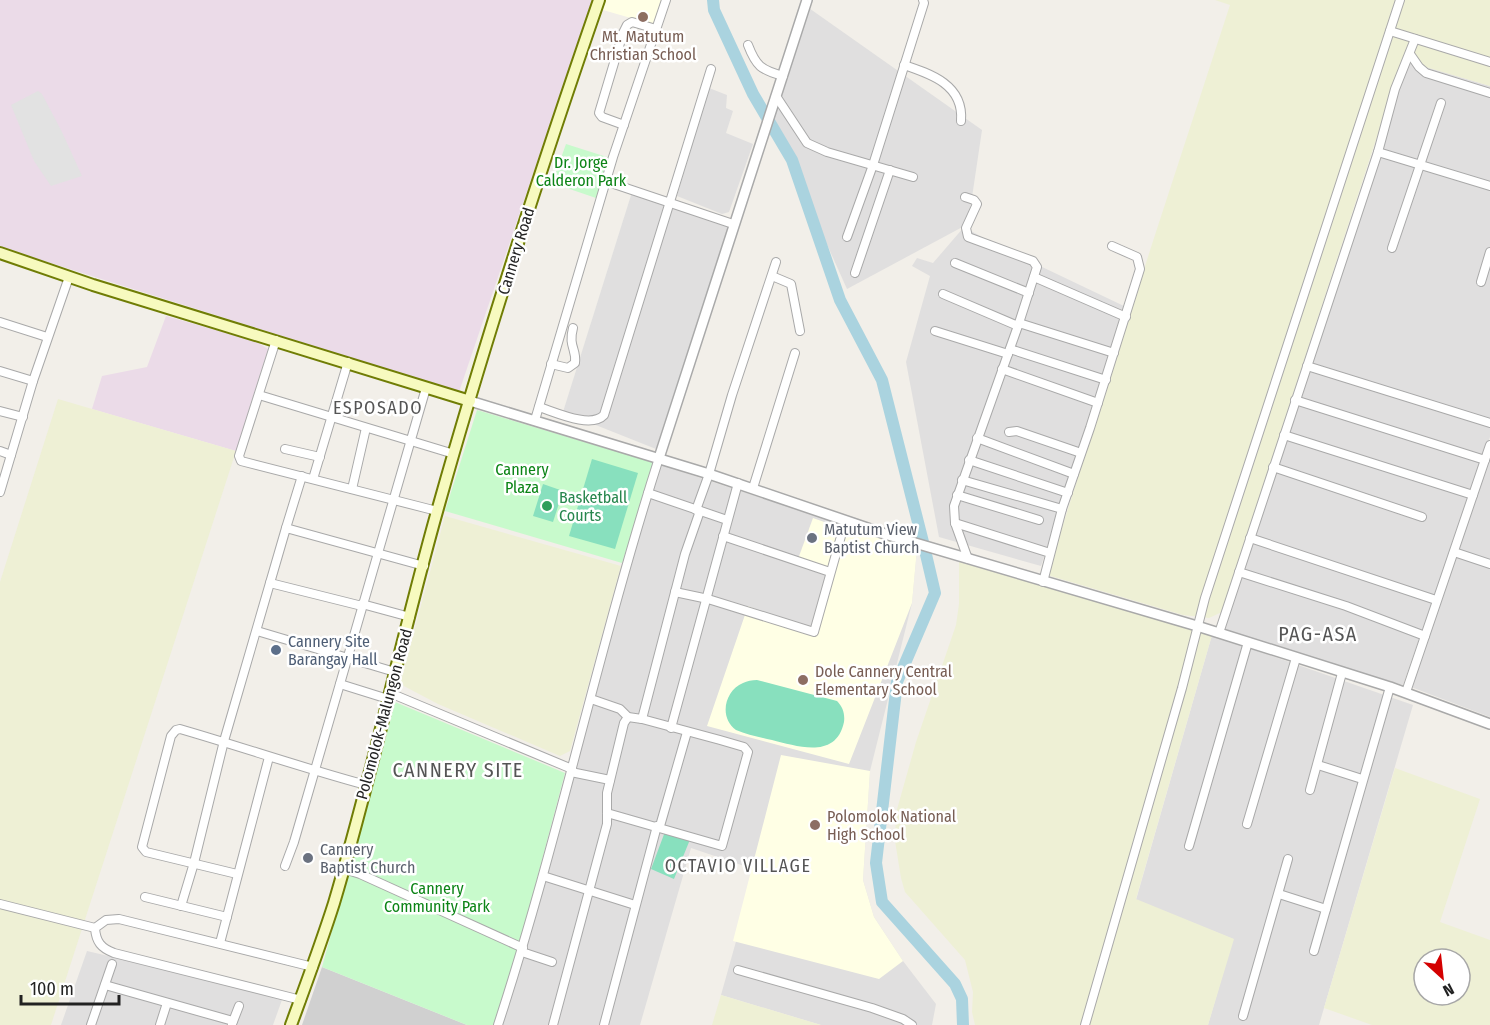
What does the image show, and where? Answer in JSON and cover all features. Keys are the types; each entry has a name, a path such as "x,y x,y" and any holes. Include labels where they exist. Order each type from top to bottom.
{"main road":[{"name":"Cannery Road","path":"470,400 538,182 599,0"},
{"path":"0,253 470,400"},
{"name":"Polomolok-Malungon Road","path":"291,1025 313,967 344,869 437,511 470,400"}],"street":[{"path":"535,420 605,181 666,0"},
{"path":"498,1025 523,950 648,493 807,0"},
{"path":"847,237 873,165 924,3 923,0"},
{"path":"1086,1025 1179,699 1197,626 1400,0"},
{"path":"624,125 602,117 599,113 623,33 627,25 632,22 656,29"},
{"path":"1390,31 1490,62"},
{"path":"1219,633 1378,152 1395,88 1414,39"},
{"path":"748,45 753,58 760,67 783,76"},
{"path":"1410,54 1426,73 1490,93"},
{"path":"904,65 928,73 946,84 961,108 961,121"},
{"path":"539,407 583,421 597,420 604,415 711,69"},
{"path":"776,96 807,143 827,152 913,177"},
{"path":"1392,248 1442,103"},
{"path":"1378,152 1490,186"},
{"path":"855,273 890,170"},
{"path":"605,181 734,224"},
{"path":"965,196 977,204 966,228 966,234 973,239 1033,261 1036,267 1019,324 957,495 953,514 968,559"},
{"path":"1043,582 1062,509 1138,279 1140,263 1137,257 1112,246"},
{"path":"1481,282 1490,252"},
{"path":"642,719 685,554 732,394 776,262"},
{"path":"955,263 1029,293"},
{"path":"0,492 47,337 69,276"},
{"path":"772,276 791,284 800,331"},
{"path":"1034,277 1126,316"},
{"path":"943,294 1019,324 1114,353"},
{"path":"0,322 47,337"},
{"path":"551,364 568,368 575,363 576,358 570,342 573,328"},
{"path":"935,331 1106,380"},
{"path":"276,340 239,459 242,462 437,511"},
{"path":"753,488 795,353"},
{"path":"313,480 348,362"},
{"path":"1307,366 1490,423"},
{"path":"1002,369 1098,403"},
{"path":"0,371 33,381"},
{"path":"285,866 294,842 376,553 426,388"},
{"path":"259,395 454,454"},
{"path":"470,400 738,483 844,522 1197,626 1406,692 1490,724"},
{"path":"1295,400 1485,460"},
{"path":"0,411 23,417"},
{"path":"352,489 366,428"},
{"path":"1009,432 1017,431 1082,453"},
{"path":"1284,435 1473,495"},
{"path":"977,438 1074,474"},
{"path":"1406,692 1490,445"},
{"path":"285,450 320,457"},
{"path":"0,451 11,455"},
{"path":"969,460 1068,493"},
{"path":"1273,467 1422,517"},
{"path":"181,906 224,741 302,476"},
{"path":"962,480 1062,509"},
{"path":"670,728 708,598 738,483"},
{"path":"648,493 727,520"},
{"path":"957,495 1039,520"},
{"path":"675,592 708,598 814,632 844,522"},
{"path":"955,523 1050,553"},
{"path":"286,528 424,566"},
{"path":"723,536 830,572"},
{"path":"1250,538 1436,600"},
{"path":"1454,552 1490,564"},
{"path":"1239,572 1346,606 1425,636"},
{"path":"270,583 410,617"},
{"path":"257,631 395,672"},
{"path":"1189,846 1248,642"},
{"path":"1247,824 1296,658"},
{"path":"1310,790 1342,672"},
{"path":"340,684 389,696 571,771 610,780"},
{"path":"1314,951 1390,687"},
{"path":"591,699 620,708 628,717 744,747 748,752 722,846 607,813"},
{"path":"553,1025 607,824 607,793 624,723 628,717"},
{"path":"237,874 146,852 142,845 174,732 180,729 224,741 314,771 366,785"},
{"path":"604,1025 634,905 687,732"},
{"path":"220,944 269,757"},
{"path":"1318,765 1362,779"},
{"path":"1243,1016 1288,860"},
{"path":"344,869 360,873 552,962"},
{"path":"543,876 634,905"},
{"path":"1279,894 1326,909"},
{"path":"145,897 227,917"},
{"path":"0,904 95,928"},
{"path":"95,928 106,920 119,919 313,967"},
{"path":"95,928 96,940 100,946 114,953 300,1000"},
{"path":"91,1025 112,964"},
{"path":"738,970 872,1008 903,1019 912,1025"},
{"path":"105,985 232,1023 239,1006"},
{"path":"160,1025 167,1003"}],"shaded area":[{"path":"0,0 592,0 459,392 0,247"},
{"name":"Mt. Matutum Christian School","path":"606,0 663,0 655,25 603,10"},
{"path":"1215,0 1490,0 1490,86 1402,60 1222,612 1209,618 1183,615 1047,575 1230,5"},
{"path":"806,6 982,130 968,224 847,289 769,115"},
{"path":"1403,60 1490,86 1490,437 1403,685 1217,628"},
{"path":"709,88 727,95 726,108 733,111 726,133 753,144 729,212 722,214 677,196"},
{"path":"38,91 42,94 62,132 82,176 51,186 34,161 11,105"},
{"path":"632,192 728,227 656,449 563,412"},
{"path":"964,227 998,246 1126,307 1041,566 939,537 906,362 930,276 912,266 917,258 933,263"},
{"path":"166,316 255,341 268,349 236,451 92,409 102,376 147,367"},
{"path":"58,399 236,451 51,1025 0,1025 0,582"},
{"path":"1490,450 1490,717 1411,687"},
{"path":"655,463 917,549 912,603 870,771 863,880 874,917 903,961 936,1004 932,1025 821,1025 721,995 756,870 691,848 640,1025 494,1025 518,951 622,563"},
{"path":"445,516 621,566 570,751 560,756 438,704 400,684"},
{"path":"813,518 841,528 829,569 798,559"},
{"name":"Dole Cannery Central Elementary School","path":"847,526 917,549 912,603 849,764 707,726 748,606 814,633"},
{"path":"959,562 1212,635 1136,899 1234,939 1208,1025 975,1025 972,1012 973,992 965,960 905,892 895,841 896,813 916,742 956,625 959,604"},
{"path":"1212,635 1413,705 1319,1025 1208,1025 1233,939 1136,900"},
{"name":"Polomolok National High School","path":"781,755 870,771 863,880 874,917 903,961 879,979 733,941"},
{"path":"1395,768 1480,799 1440,922 1490,940 1490,1025 1372,1025 1324,1008"},
{"path":"87,951 283,997 273,1025 61,1025"},
{"path":"322,967 467,1025 302,1025"},
{"path":"721,995 821,1025 712,1025"}],"green space":[{"name":"Dr. Jorge Calderon Park","path":"566,144 610,158 596,198 552,183"},
{"name":"Cannery Plaza","path":"477,410 655,463 622,563 445,511"},
{"path":"592,459 638,473 615,549 569,536"},
{"name":"Basketball Courts","path":"543,484 563,491 553,522 533,516"},
{"path":"757,680 837,701 844,716 840,734 833,742 814,748 749,735 736,730 727,719 728,698 737,687"},
{"name":"Cannery Community Park","path":"395,702 565,773 518,951 494,1025 467,1025 322,967"},
{"path":"666,829 691,837 674,879 651,869"}],"waterway":[{"path":"713,0 714,10 753,94 792,160 840,300 882,380 924,546 935,593 897,682 876,863 882,902 955,984 962,999 963,1025"}],"place":[{"name":"Mt. Matutum Christian School","path":"643,17"},
{"name":"Basketball Courts","path":"547,506"},
{"name":"Matutum View Baptist Church","path":"812,538"},
{"name":"Cannery Site Barangay Hall","path":"276,650"},
{"name":"Dole Cannery Central Elementary School","path":"803,680"},
{"name":"Polomolok National High School","path":"815,825"},
{"name":"Cannery Baptist Church","path":"308,858"}],"district":[{"name":"ESPOSADO","path":"378,408"},
{"name":"PAG-ASA","path":"1318,634"},
{"name":"CANNERY SITE","path":"458,770"},
{"name":"OCTAVIO VILLAGE","path":"738,866"}]}
